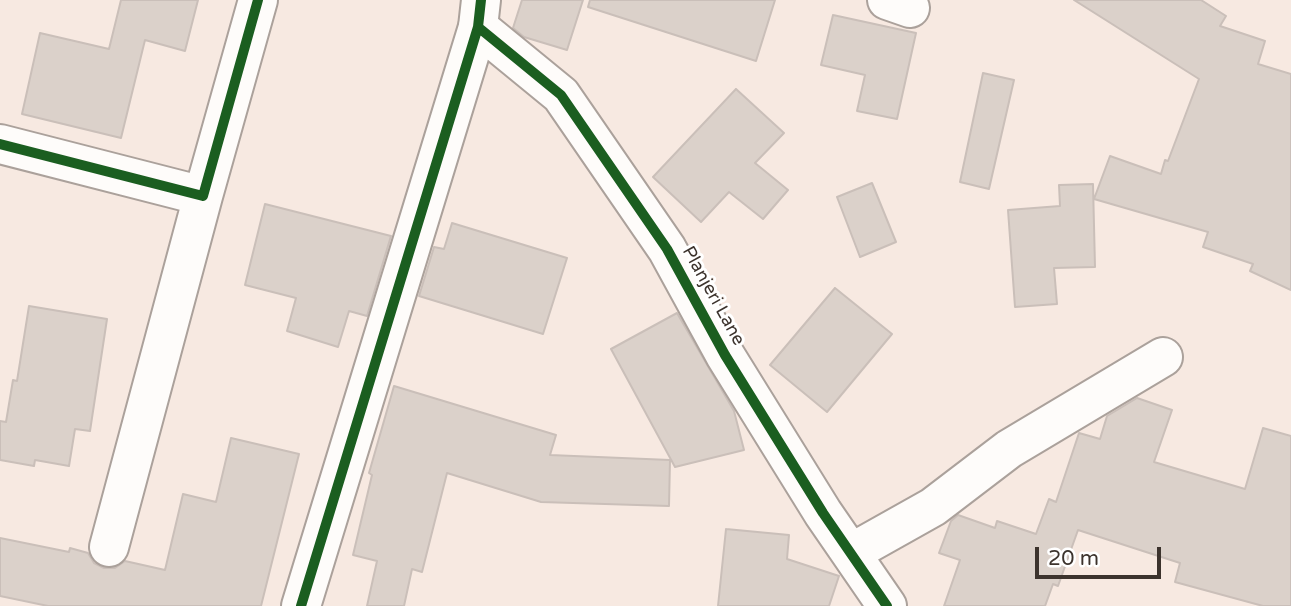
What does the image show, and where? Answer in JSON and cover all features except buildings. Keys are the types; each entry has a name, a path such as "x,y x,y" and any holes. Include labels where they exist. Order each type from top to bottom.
{"street":[{"path":"109,547 258,0"},
{"path":"301,606 480,14"},
{"name":"Planjeri Lane","path":"480,14 561,95 667,249 725,355 823,513 887,606"},
{"path":"0,145 203,196"},
{"path":"851,553 933,507 1009,449 1163,358"}],"cycle path":[{"path":"0,144 203,196 258,0"},
{"path":"301,606 478,27 481,0"},
{"path":"478,27 561,95 667,249 725,355 823,513 887,606"}]}
